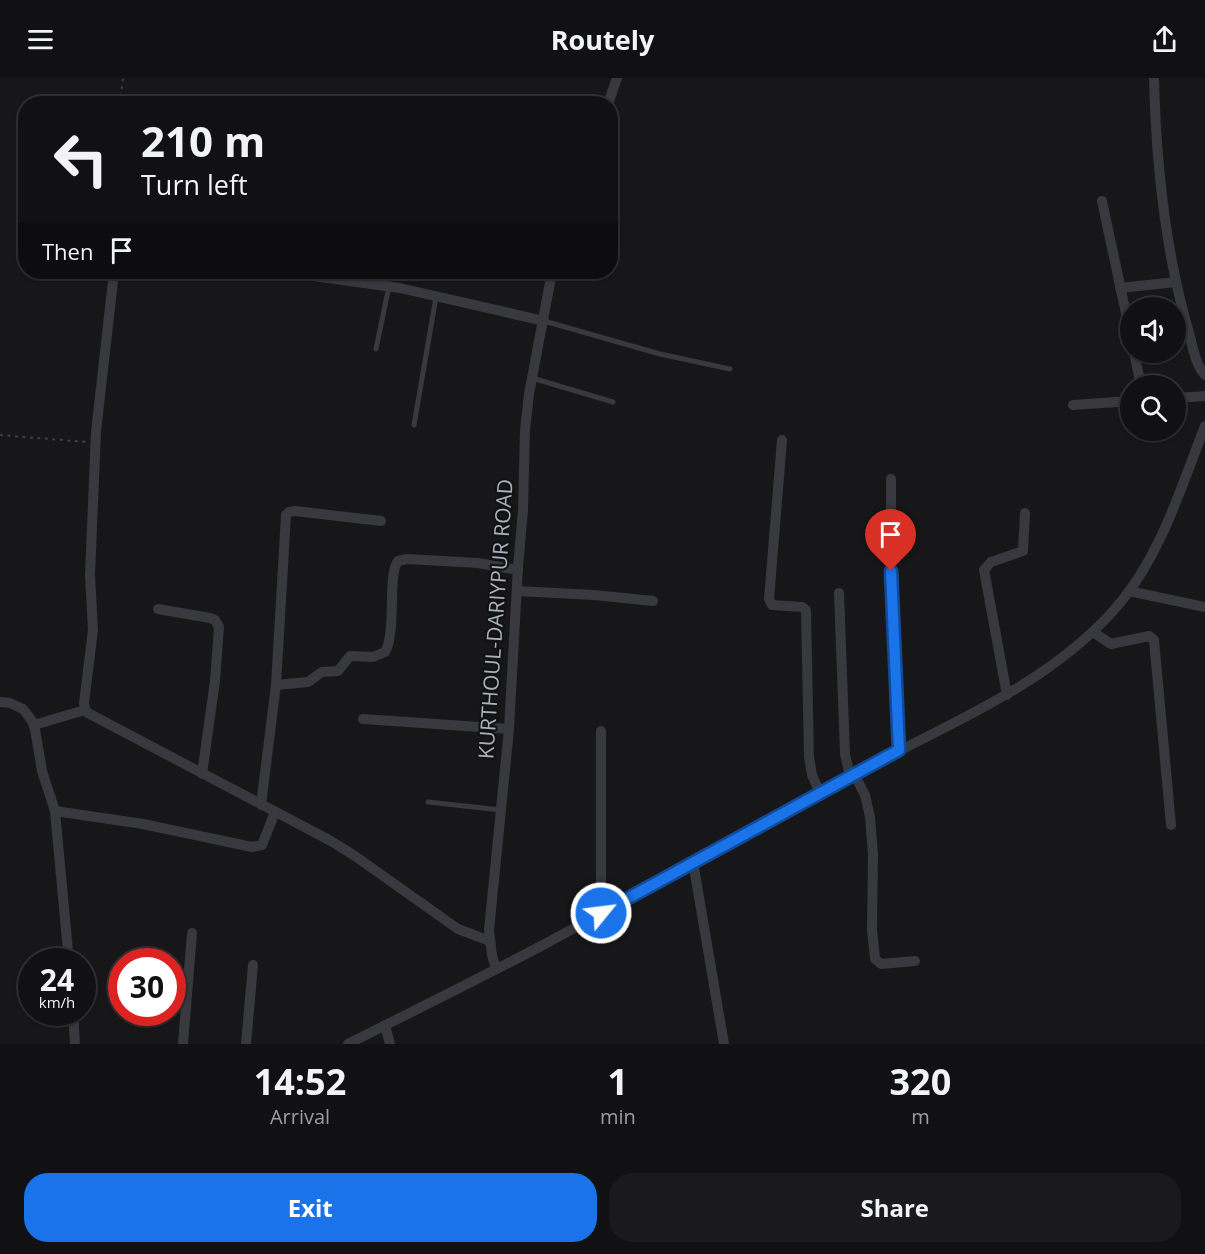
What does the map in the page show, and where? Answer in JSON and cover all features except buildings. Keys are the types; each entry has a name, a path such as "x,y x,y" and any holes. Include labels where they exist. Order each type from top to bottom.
{"street":[{"path":"610,96 616,78"},
{"path":"1154,78 1160,176 1176,282 1198,364 1205,375"},
{"path":"1102,201 1122,297"},
{"path":"113,279 96,442 90,575 93,635 85,710 90,716 331,841 458,928 490,941"},
{"path":"337,279 437,295 544,321"},
{"name":"KURTHOUL-DARIYPUR ROAD","path":"496,969 489,930 509,729 523,510 525,430 532,378 551,279"},
{"path":"1120,288 1176,282"},
{"path":"1186,397 1205,396"},
{"path":"1073,405 1120,403"},
{"path":"348,1044 496,969 1040,676 1093,632 1129,591 1164,531 1201,446 1205,426"},
{"path":"782,440 769,599 772,605 802,607 806,610 809,757 812,775 820,793"},
{"path":"891,479 891,594 899,750"},
{"path":"261,805 276,686 286,515 294,511 381,521"},
{"path":"1006,695 984,570 991,562 1023,551 1025,513"},
{"path":"276,686 308,682 322,672 340,669 350,656 373,657 385,652 389,644 394,595 393,572 398,561 407,559 478,563 518,570"},
{"path":"517,591 653,601"},
{"path":"1129,591 1205,607"},
{"path":"839,593 845,754 852,776 866,795 870,817 873,854 872,930 875,959 881,964 915,961"},
{"path":"158,609 210,618 219,627 202,774"},
{"path":"1093,632 1111,644 1149,636 1154,640 1171,825"},
{"path":"0,702 17,705 23,709 34,725 42,771 55,812 68,948"},
{"path":"34,725 85,710"},
{"path":"363,719 509,729"},
{"path":"601,731 601,913"},
{"path":"55,812 143,824 252,847 262,845 274,812"},
{"path":"693,862 724,1044"},
{"path":"183,1044 192,933"},
{"path":"246,1044 253,965"},
{"path":"385,1025 390,1044"},
{"path":"74,1026 75,1044"}],"lane":[{"path":"376,349 389,286"},
{"path":"414,425 437,295"},
{"path":"544,321 660,354 730,369"},
{"path":"532,378 613,402"},
{"path":"428,802 502,810"}],"path":[{"path":"121,96 123,78"},
{"path":"0,435 96,442"}],"route":[{"path":"601,913 899,750 891,571"}]}
